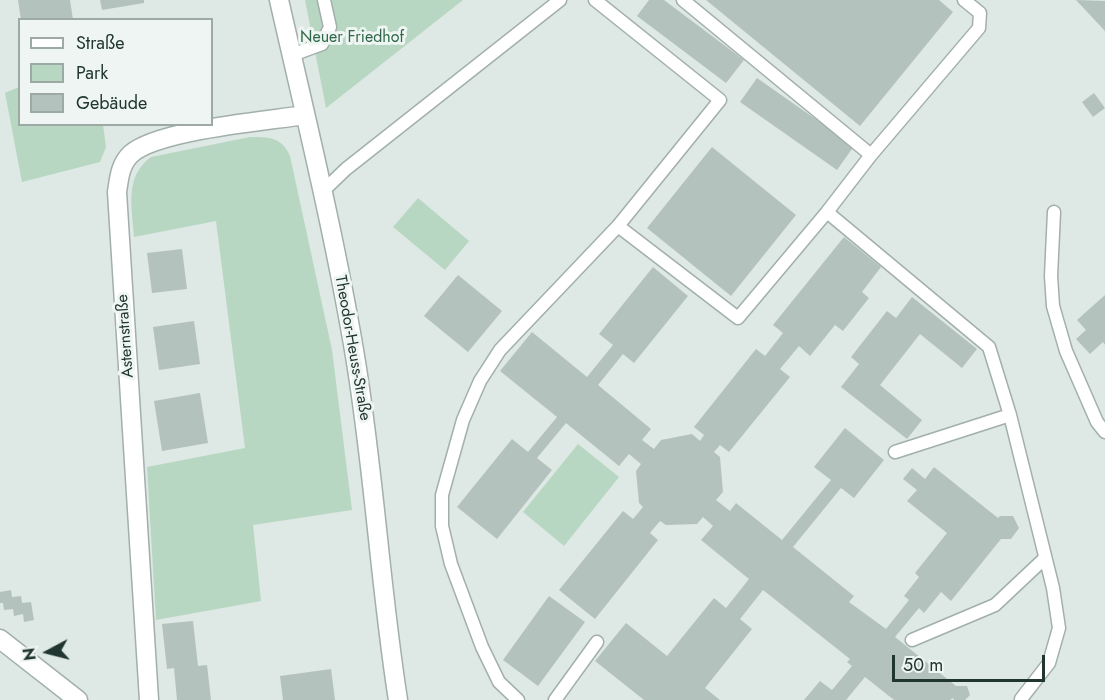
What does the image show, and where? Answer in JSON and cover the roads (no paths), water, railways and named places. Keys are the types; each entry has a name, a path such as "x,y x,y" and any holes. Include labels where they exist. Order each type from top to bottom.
{"street":[{"name":"Theodor-Heuss-Straße","path":"279,0 357,368 398,700"},
{"name":"Asternstraße","path":"149,700 117,192 120,169 130,154 148,144 181,135 305,115"},
{"path":"0,639 78,700"}],"lane":[{"path":"292,55 322,44 330,27 324,0"},
{"path":"321,193 346,169 560,0"},
{"path":"518,700 499,682 466,608 442,526 442,495 463,420 485,373 500,350 618,226 720,100 595,0"},
{"path":"683,0 871,155"},
{"path":"618,226 738,318 827,212 871,155 979,28 980,13 964,0"},
{"path":"827,212 989,347 1010,415 1046,558 1059,628 1049,663 1021,699"},
{"path":"1054,212 1051,276 1053,306 1066,351 1096,422 1105,432"},
{"path":"895,452 1010,415"},
{"path":"912,640 995,605 1046,558"},
{"path":"555,700 597,642"}],"park label":[{"name":"Neuer Friedhof","path":"352,38"}]}
